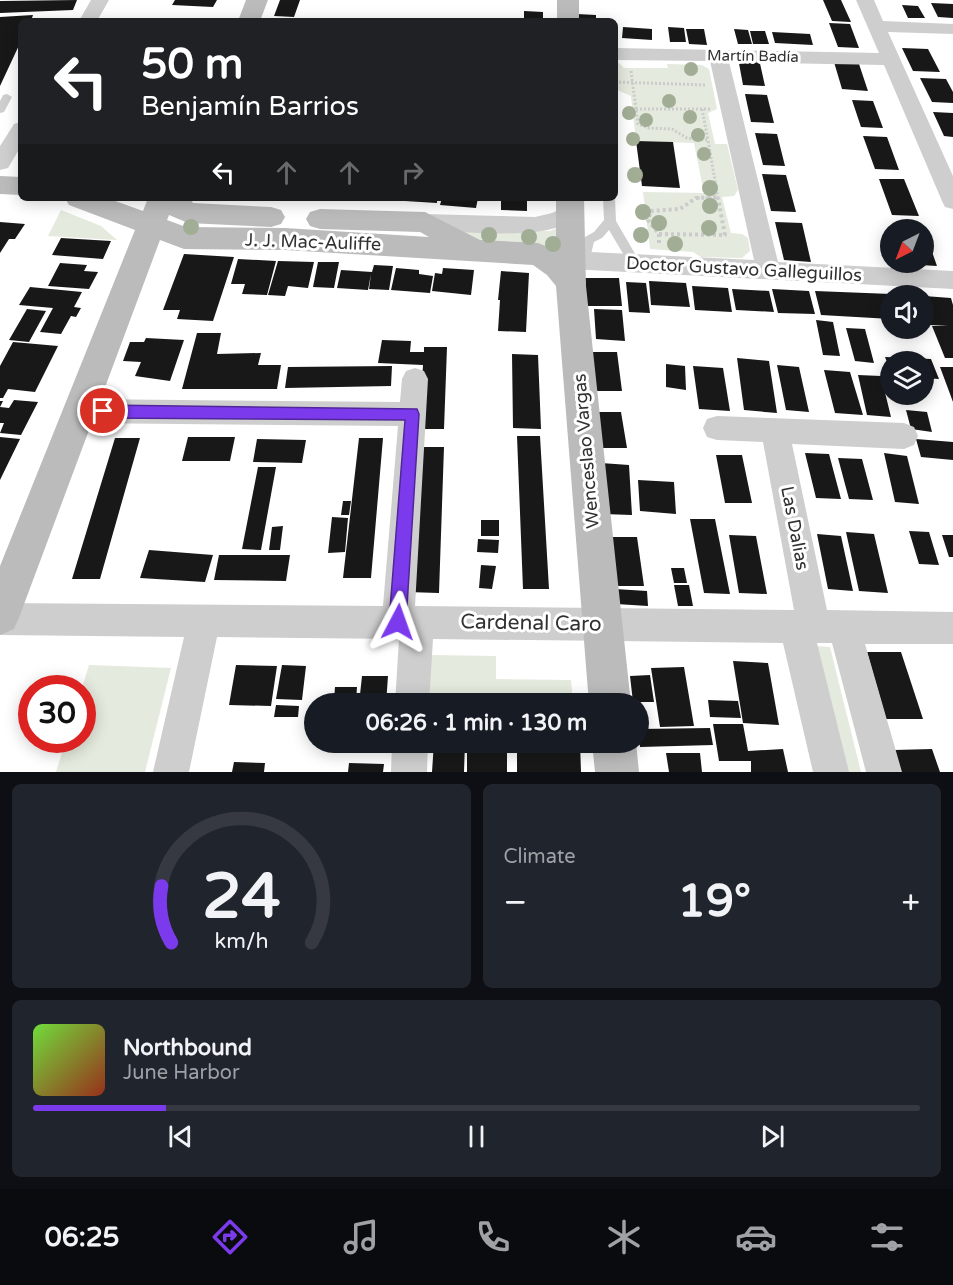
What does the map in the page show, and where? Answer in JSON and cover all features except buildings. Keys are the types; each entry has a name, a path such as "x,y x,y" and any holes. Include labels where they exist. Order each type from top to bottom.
{"main road":[{"path":"232,18 239,0"},
{"path":"250,18 257,0"},
{"path":"568,0 568,18"},
{"path":"0,185 18,186"},
{"name":"J. J. Mac-Auliffe","path":"87,201 184,238 285,239 538,254 554,262 563,271 570,273"},
{"path":"0,617 151,226 170,201"},
{"name":"J. J. Mac-Auliffe","path":"172,201 188,213 425,222 478,250"},
{"name":"Wenceslao Vargas","path":"570,205 570,273 609,693"},
{"path":"285,239 329,219"},
{"path":"136,265 161,246 184,238"},
{"path":"615,753 617,772"}],"street":[{"path":"90,18 100,0"},
{"path":"865,0 953,201"},
{"path":"876,26 953,29"},
{"name":"Martín Badía","path":"622,54 891,59"},
{"path":"718,56 768,270"},
{"path":"0,163 18,134"},
{"name":"J. J. Mac-Auliffe","path":"425,222 535,225 558,220 570,205"},
{"name":"Doctor Gustavo Galleguillos","path":"570,273 635,264 953,280"},
{"path":"411,693 407,622 412,414 415,379"},
{"path":"79,411 412,414"},
{"path":"717,428 904,436"},
{"name":"Las Dalias","path":"775,430 818,626"},
{"name":"Cardenal Caro","path":"0,617 953,628"},
{"path":"171,772 204,620"},
{"path":"818,626 831,772"},
{"path":"818,626 884,772"},
{"path":"409,772 410,753"}],"lane":[{"path":"0,110 7,97"},
{"path":"609,201 610,221 635,264"},
{"path":"570,273 587,251 589,240 598,235 610,221"}],"path":[{"path":"622,54 633,83 638,124 643,127 672,129 687,138 708,141"},
{"path":"618,82 724,86"},
{"path":"636,109 730,110"},
{"path":"659,234 725,235 702,109"},
{"path":"661,265 659,234 648,220 651,211 681,210 690,206 696,198 718,198"}],"shaded area":[{"path":"618,63 624,68 668,68 667,64 702,65 709,69 717,109 708,113 715,144 727,144 738,190 734,196 722,197 731,233 742,234 748,238 750,251 742,258 701,257 693,252 650,249 643,192 704,193 694,143 636,141 631,96 618,90"},
{"path":"61,210 101,226 117,240 48,236"},
{"path":"453,228 550,231 557,228 559,253 547,246 481,242"},
{"path":"815,646 830,647 861,772 840,772"},
{"path":"431,655 496,656 496,679 571,680 572,693 429,693"},
{"path":"89,665 171,668 145,772 56,772 62,753 96,753 96,675 86,675"}],"route":[{"path":"103,411 412,414 398,622"}]}
